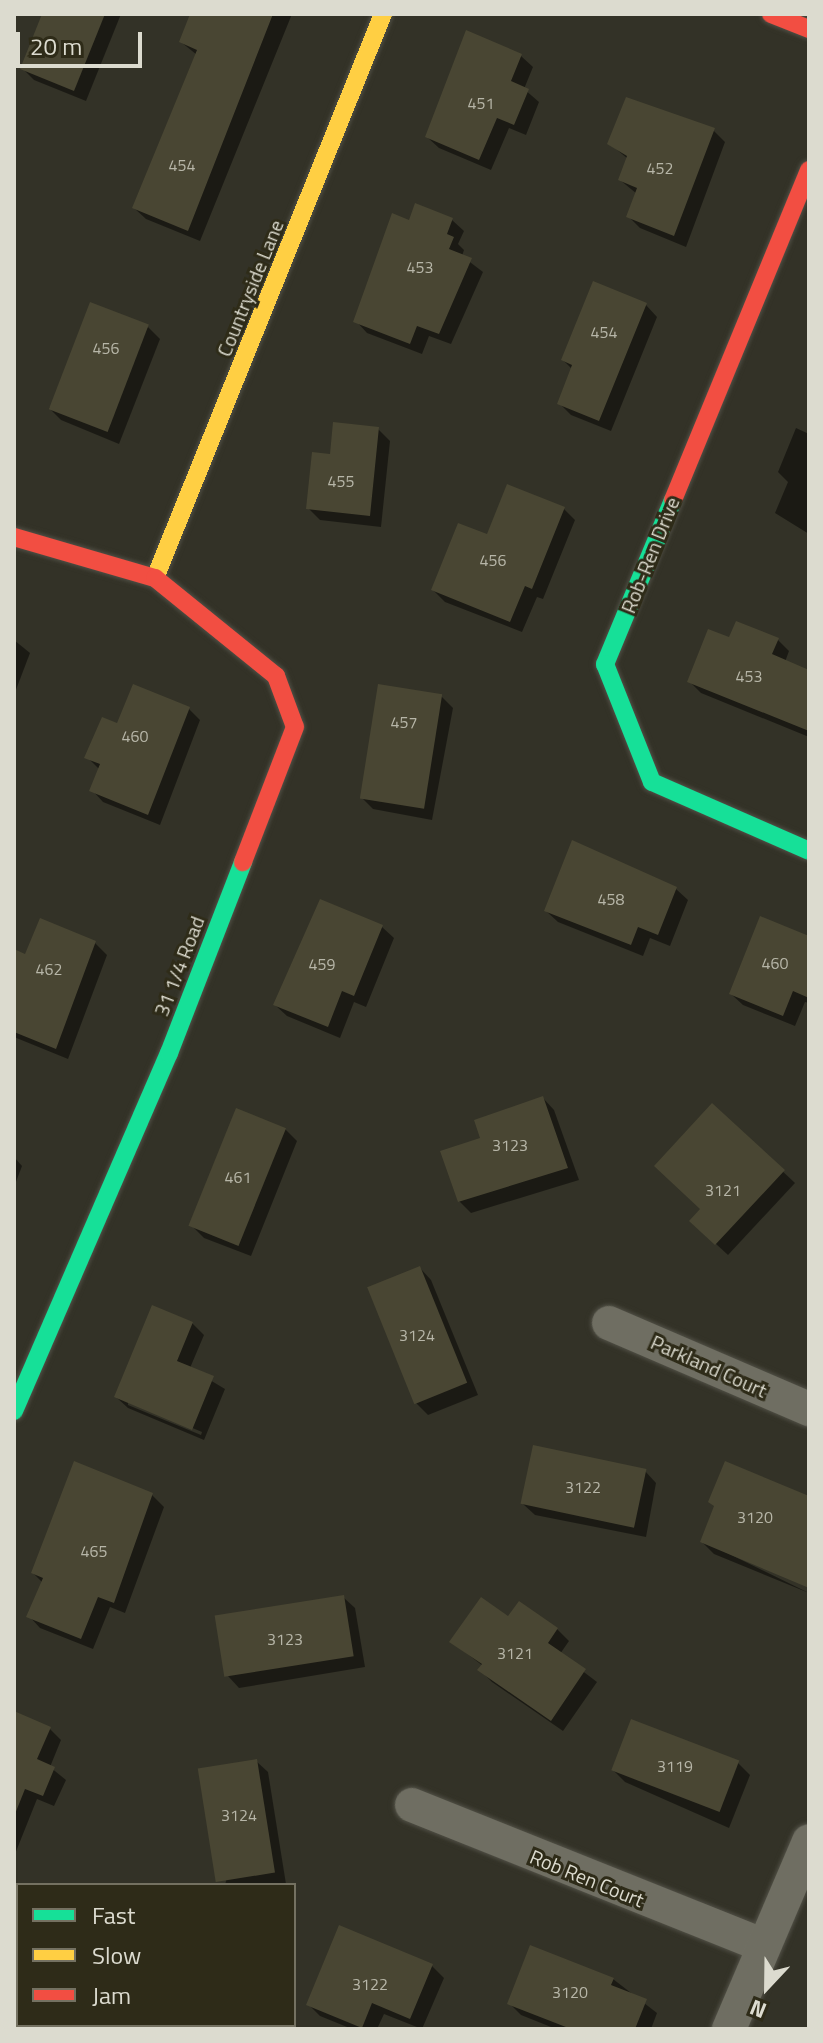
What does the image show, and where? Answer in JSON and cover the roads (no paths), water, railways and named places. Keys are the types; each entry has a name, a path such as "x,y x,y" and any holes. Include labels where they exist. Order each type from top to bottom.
{"street":[{"name":"Countryside Lane","path":"155,578 383,14"},
{"path":"771,14 809,29"},
{"name":"Rob-Ren Drive","path":"809,170 605,664 652,782 809,851"},
{"path":"14,537 155,578"},
{"name":"31 1/4 Road","path":"14,1411 169,1053 295,727 276,676 155,578"},
{"name":"Parkland Court","path":"609,1323 809,1409"},
{"name":"Rob Ren Court","path":"412,1805 764,1946"},
{"path":"729,2029 809,1841"}]}
